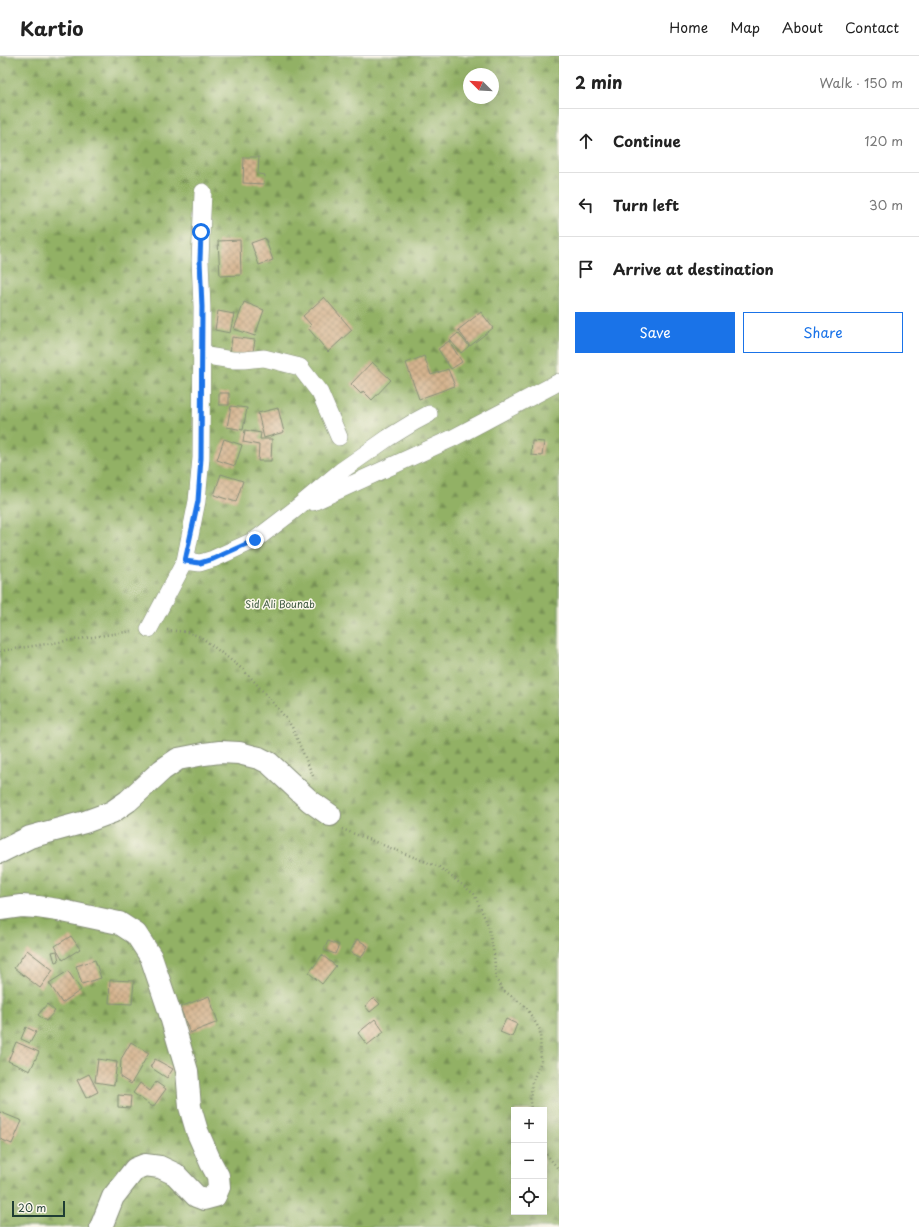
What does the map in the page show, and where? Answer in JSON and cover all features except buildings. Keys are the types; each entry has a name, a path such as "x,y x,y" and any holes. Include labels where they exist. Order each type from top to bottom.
{"street":[{"path":"149,629 185,561 198,501 201,458 202,307 200,260 203,192"},
{"path":"202,355 244,360 264,358 300,367 320,392 339,437"},
{"path":"293,511 453,438 559,382"},
{"path":"185,561 200,563 220,556 255,540 341,471 388,438 429,414"},
{"path":"0,852 30,836 85,822 112,812 128,801 162,770 178,759 220,752 239,753 259,758 269,763 310,801 330,815"},
{"path":"0,909 21,906 38,907 119,924 136,934 151,957 169,1010 187,1071 190,1107 197,1131 218,1176 220,1187 215,1196 204,1199 196,1196 175,1174 160,1167 145,1165 135,1169 113,1197 101,1227"}],"path":[{"path":"547,1155 559,1170"}],"green space":[{"name":"Sid Ali Bounab","path":"0,56 559,56 559,1227 0,1227"}],"route":[{"path":"201,232 201,458 198,501 185,561 200,563 213,559 255,540"}]}
